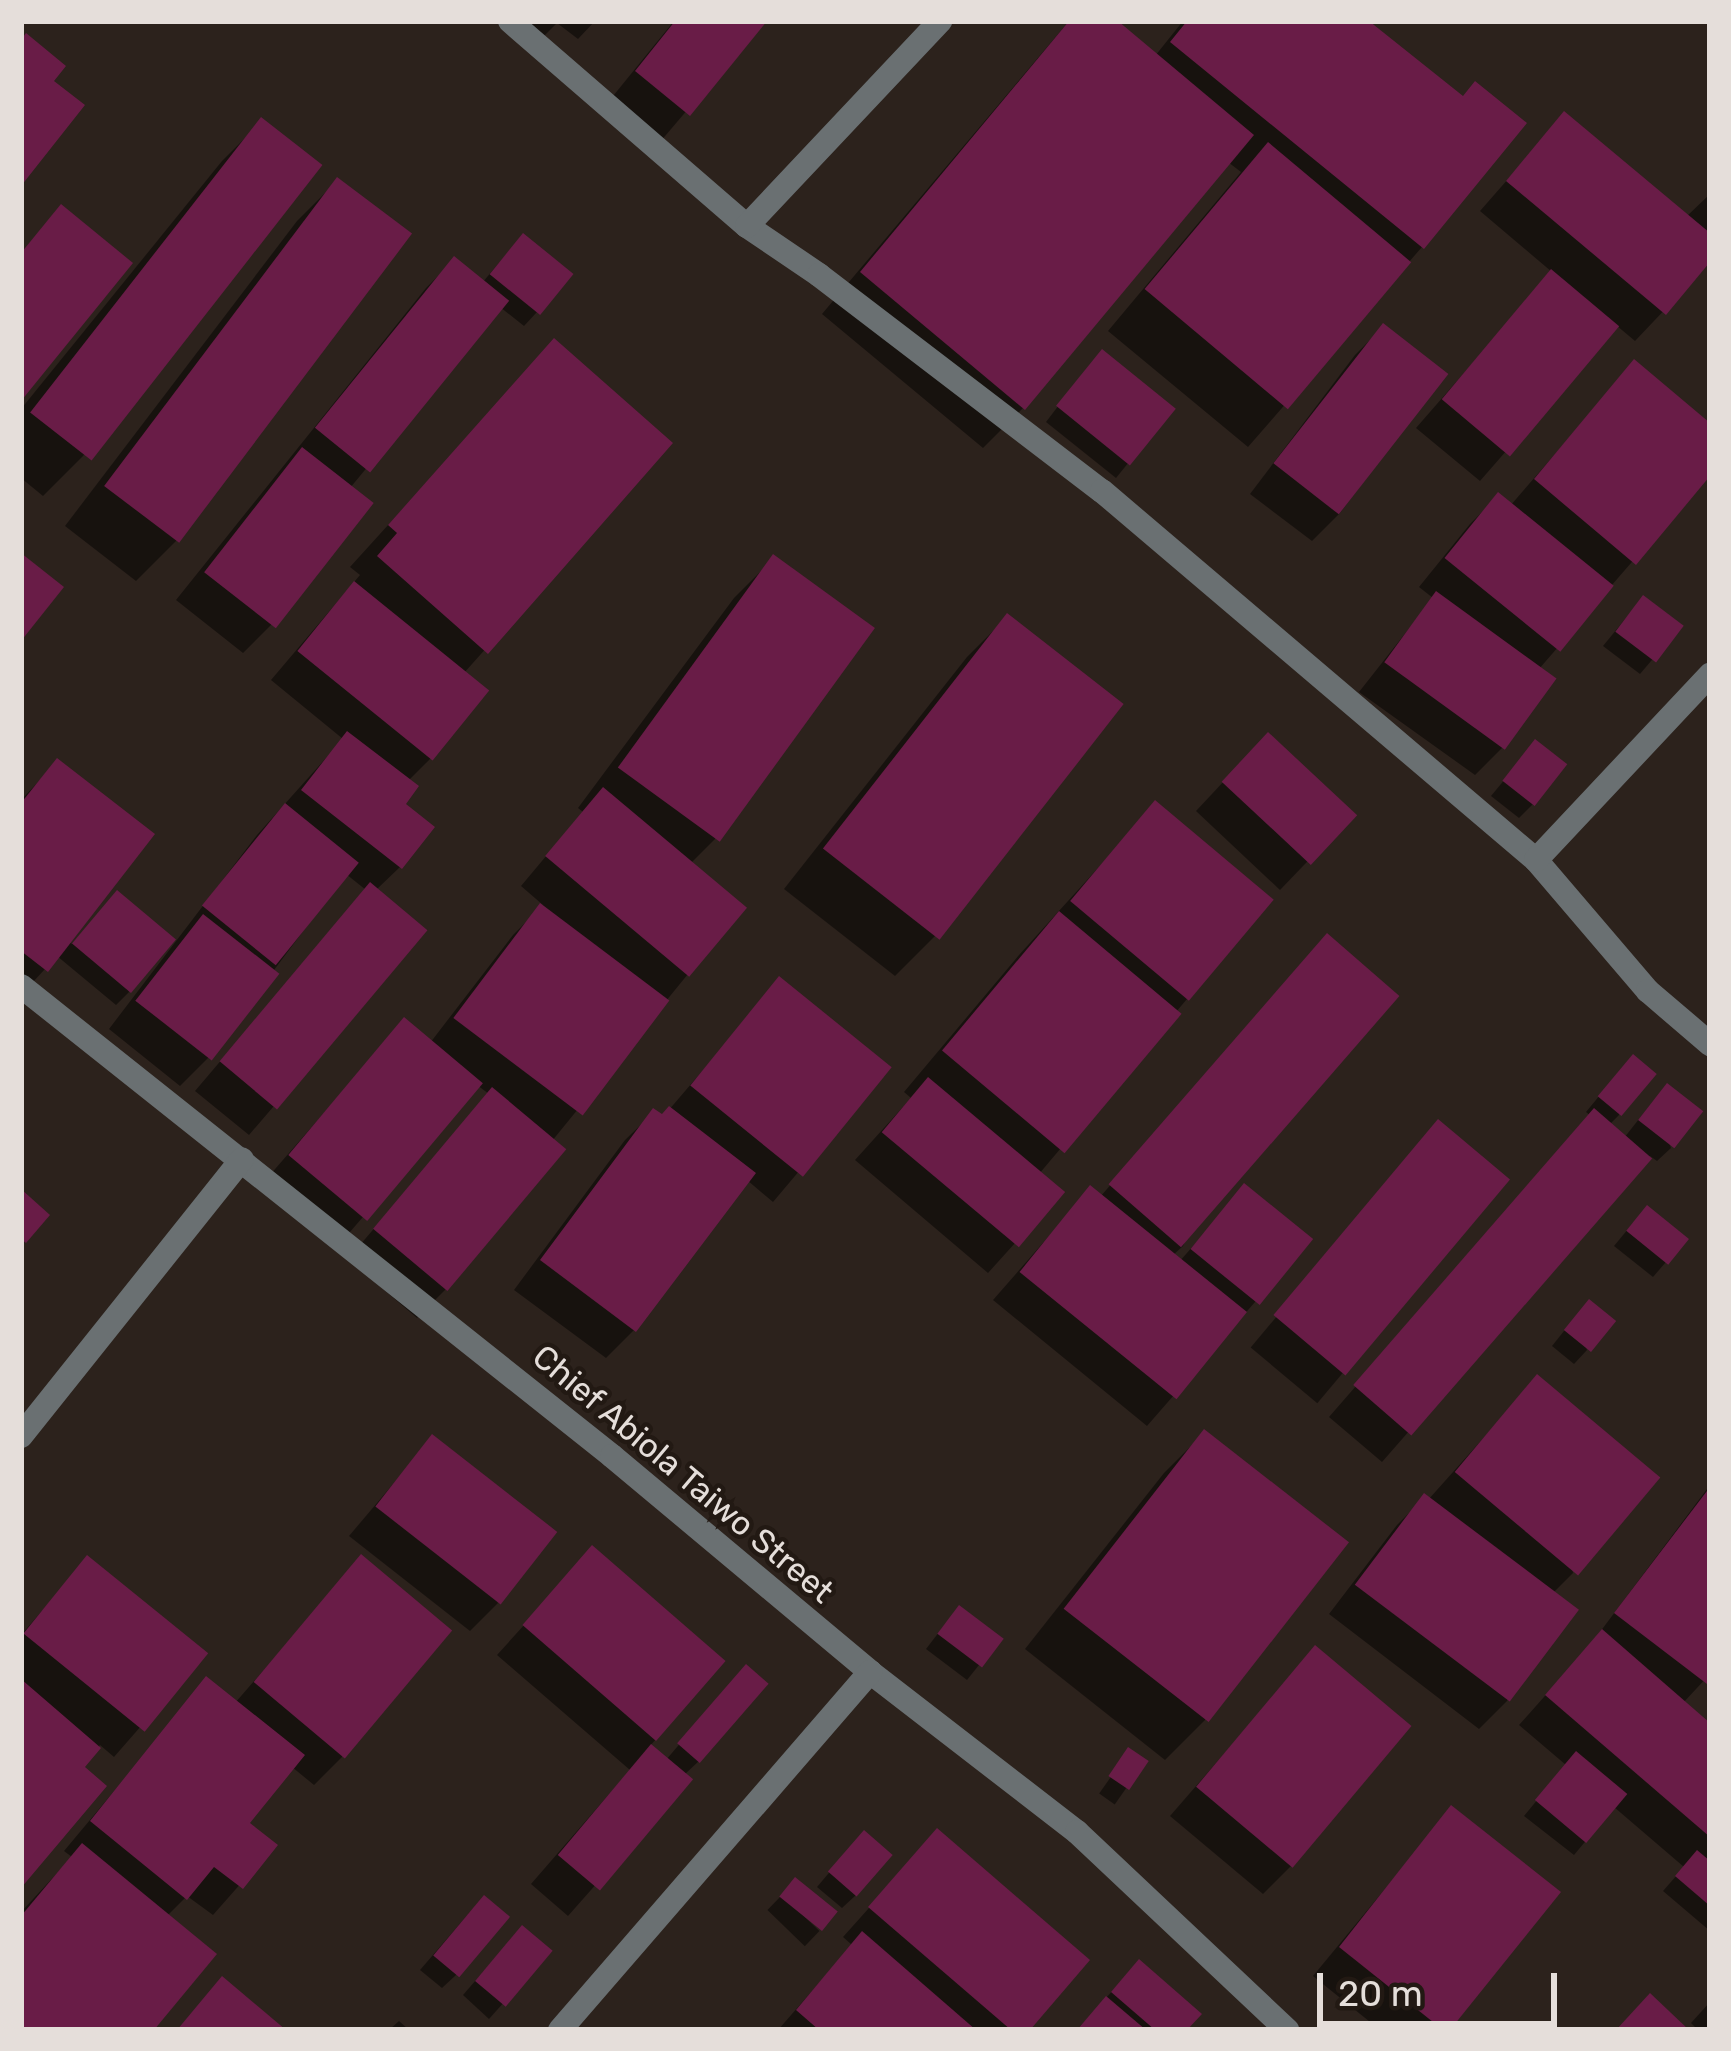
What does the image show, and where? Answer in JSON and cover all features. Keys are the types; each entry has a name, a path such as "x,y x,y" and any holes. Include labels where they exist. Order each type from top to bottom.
{"street":[{"path":"510,21 747,226 1102,491 1536,860 1648,991 1710,1044"},
{"path":"747,226 940,21"},
{"path":"1536,860 1710,675"},
{"name":"Chief Abiola Taiwo Street","path":"21,986 594,1441 870,1672 1077,1832 1287,2030"},
{"path":"21,1436 242,1159"},
{"path":"560,2030 870,1672"}],"building":[{"path":"675,21 767,21 690,116 635,71"},
{"path":"1069,21 1118,21 1254,135 1025,410 860,272"},
{"path":"1187,21 1369,21 1463,96 1475,81 1527,123 1424,249 1170,42"},
{"path":"26,33 66,66 54,81 85,105 21,186 21,40"},
{"path":"1564,111 1710,233 1710,262 1666,315 1506,181"},
{"path":"261,117 322,165 92,461 30,413"},
{"path":"1268,142 1411,262 1288,409 1145,289"},
{"path":"337,177 412,234 179,543 104,486"},
{"path":"61,204 133,263 21,401 21,253"},
{"path":"523,233 574,274 540,315 490,274"},
{"path":"454,256 509,301 370,472 315,428"},
{"path":"1551,269 1619,326 1510,456 1442,399"},
{"path":"1383,323 1448,374 1339,514 1273,463"},
{"path":"554,338 673,443 488,654 377,556 397,533 388,525"},
{"path":"1102,349 1176,409 1130,466 1056,406"},
{"path":"1634,359 1710,423 1710,476 1636,565 1534,479"},
{"path":"302,447 374,503 276,628 204,572"},
{"path":"1498,492 1614,586 1560,652 1445,558"},
{"path":"21,553 64,587 21,641"},
{"path":"773,554 875,628 720,842 618,768"},
{"path":"354,581 489,691 433,760 297,651"},
{"path":"1436,591 1557,679 1505,750 1384,662"},
{"path":"1643,595 1684,626 1656,662 1615,632"},
{"path":"1007,613 1124,704 940,940 823,849"},
{"path":"347,731 419,786 406,804 435,827 402,869 301,790"},
{"path":"1268,732 1357,815 1311,865 1222,782"},
{"path":"1535,739 1567,764 1535,806 1502,781"},
{"path":"57,758 155,834 48,972 21,951 21,803"},
{"path":"603,787 747,908 689,977 545,856"},
{"path":"1155,800 1274,900 1189,1001 1070,901"},
{"path":"285,803 359,863 276,965 202,906"},
{"path":"370,882 427,930 277,1109 220,1061"},
{"path":"117,890 176,939 131,993 72,944"},
{"path":"540,903 669,1000 583,1115 453,1018"},
{"path":"1059,911 1182,1014 1065,1153 942,1050"},
{"path":"203,914 279,974 212,1060 135,1001"},
{"path":"1327,933 1399,996 1181,1247 1109,1184"},
{"path":"779,976 892,1067 803,1177 690,1086"},
{"path":"404,1017 483,1083 367,1221 288,1155"},
{"path":"1633,1054 1657,1074 1621,1116 1598,1096"},
{"path":"928,1077 1065,1192 1019,1247 882,1132"},
{"path":"1667,1083 1703,1111 1674,1148 1638,1120"},
{"path":"492,1087 566,1149 447,1291 373,1229"},
{"path":"669,1106 756,1173 636,1332 540,1260 653,1108 662,1114"},
{"path":"1594,1108 1652,1159 1411,1435 1353,1385"},
{"path":"1438,1119 1510,1179 1345,1376 1273,1315"},
{"path":"1244,1183 1313,1239 1260,1305 1191,1249"},
{"path":"1090,1185 1247,1312 1176,1399 1020,1272"},
{"path":"21,1189 50,1215 26,1243 21,1239"},
{"path":"1647,1205 1689,1239 1668,1265 1626,1231"},
{"path":"1589,1299 1616,1321 1591,1352 1564,1330"},
{"path":"1537,1374 1660,1477 1578,1576 1455,1472"},
{"path":"1204,1429 1349,1542 1209,1722 1064,1609"},
{"path":"432,1434 557,1532 501,1604 375,1506"},
{"path":"1710,1487 1710,1679 1707,1684 1614,1613"},
{"path":"1424,1493 1579,1610 1510,1702 1355,1585"},
{"path":"592,1545 726,1661 656,1741 522,1625"},
{"path":"361,1554 452,1630 345,1758 254,1682"},
{"path":"87,1555 208,1653 145,1732 23,1633"},
{"path":"959,1605 1004,1639 982,1667 937,1634"},
{"path":"1602,1629 1710,1723 1710,1837 1545,1695"},
{"path":"1315,1645 1412,1726 1293,1868 1196,1787"},
{"path":"746,1664 769,1684 700,1763 677,1743"},
{"path":"206,1676 305,1755 250,1823 278,1845 243,1889 214,1867 187,1900 90,1821"},
{"path":"21,1679 101,1748 85,1767 107,1786 21,1888"},
{"path":"651,1744 693,1779 600,1890 558,1855"},
{"path":"1128,1747 1149,1761 1129,1790 1108,1776"},
{"path":"1576,1751 1627,1794 1586,1843 1535,1800"},
{"path":"1451,1805 1561,1892 1450,2030 1443,2030 1339,1947"},
{"path":"937,1828 1090,1960 1030,2030 1011,2030 868,1907"},
{"path":"864,1830 893,1855 857,1896 828,1872"},
{"path":"82,1843 217,1954 154,2030 21,2030 21,1916"},
{"path":"1697,1850 1710,1861 1710,1906 1675,1876"},
{"path":"795,1877 838,1912 822,1931 779,1896"},
{"path":"484,1895 510,1917 459,1977 433,1956"},
{"path":"522,1925 553,1951 506,2007 475,1981"},
{"path":"862,1931 976,2030 819,2030 796,2010"},
{"path":"1139,1959 1202,2014 1187,2030 1155,2030 1111,1992"},
{"path":"222,1976 286,2030 177,2030"},
{"path":"1650,1993 1689,2030 1616,2030"},
{"path":"1106,1996 1146,2030 1077,2030"}]}
